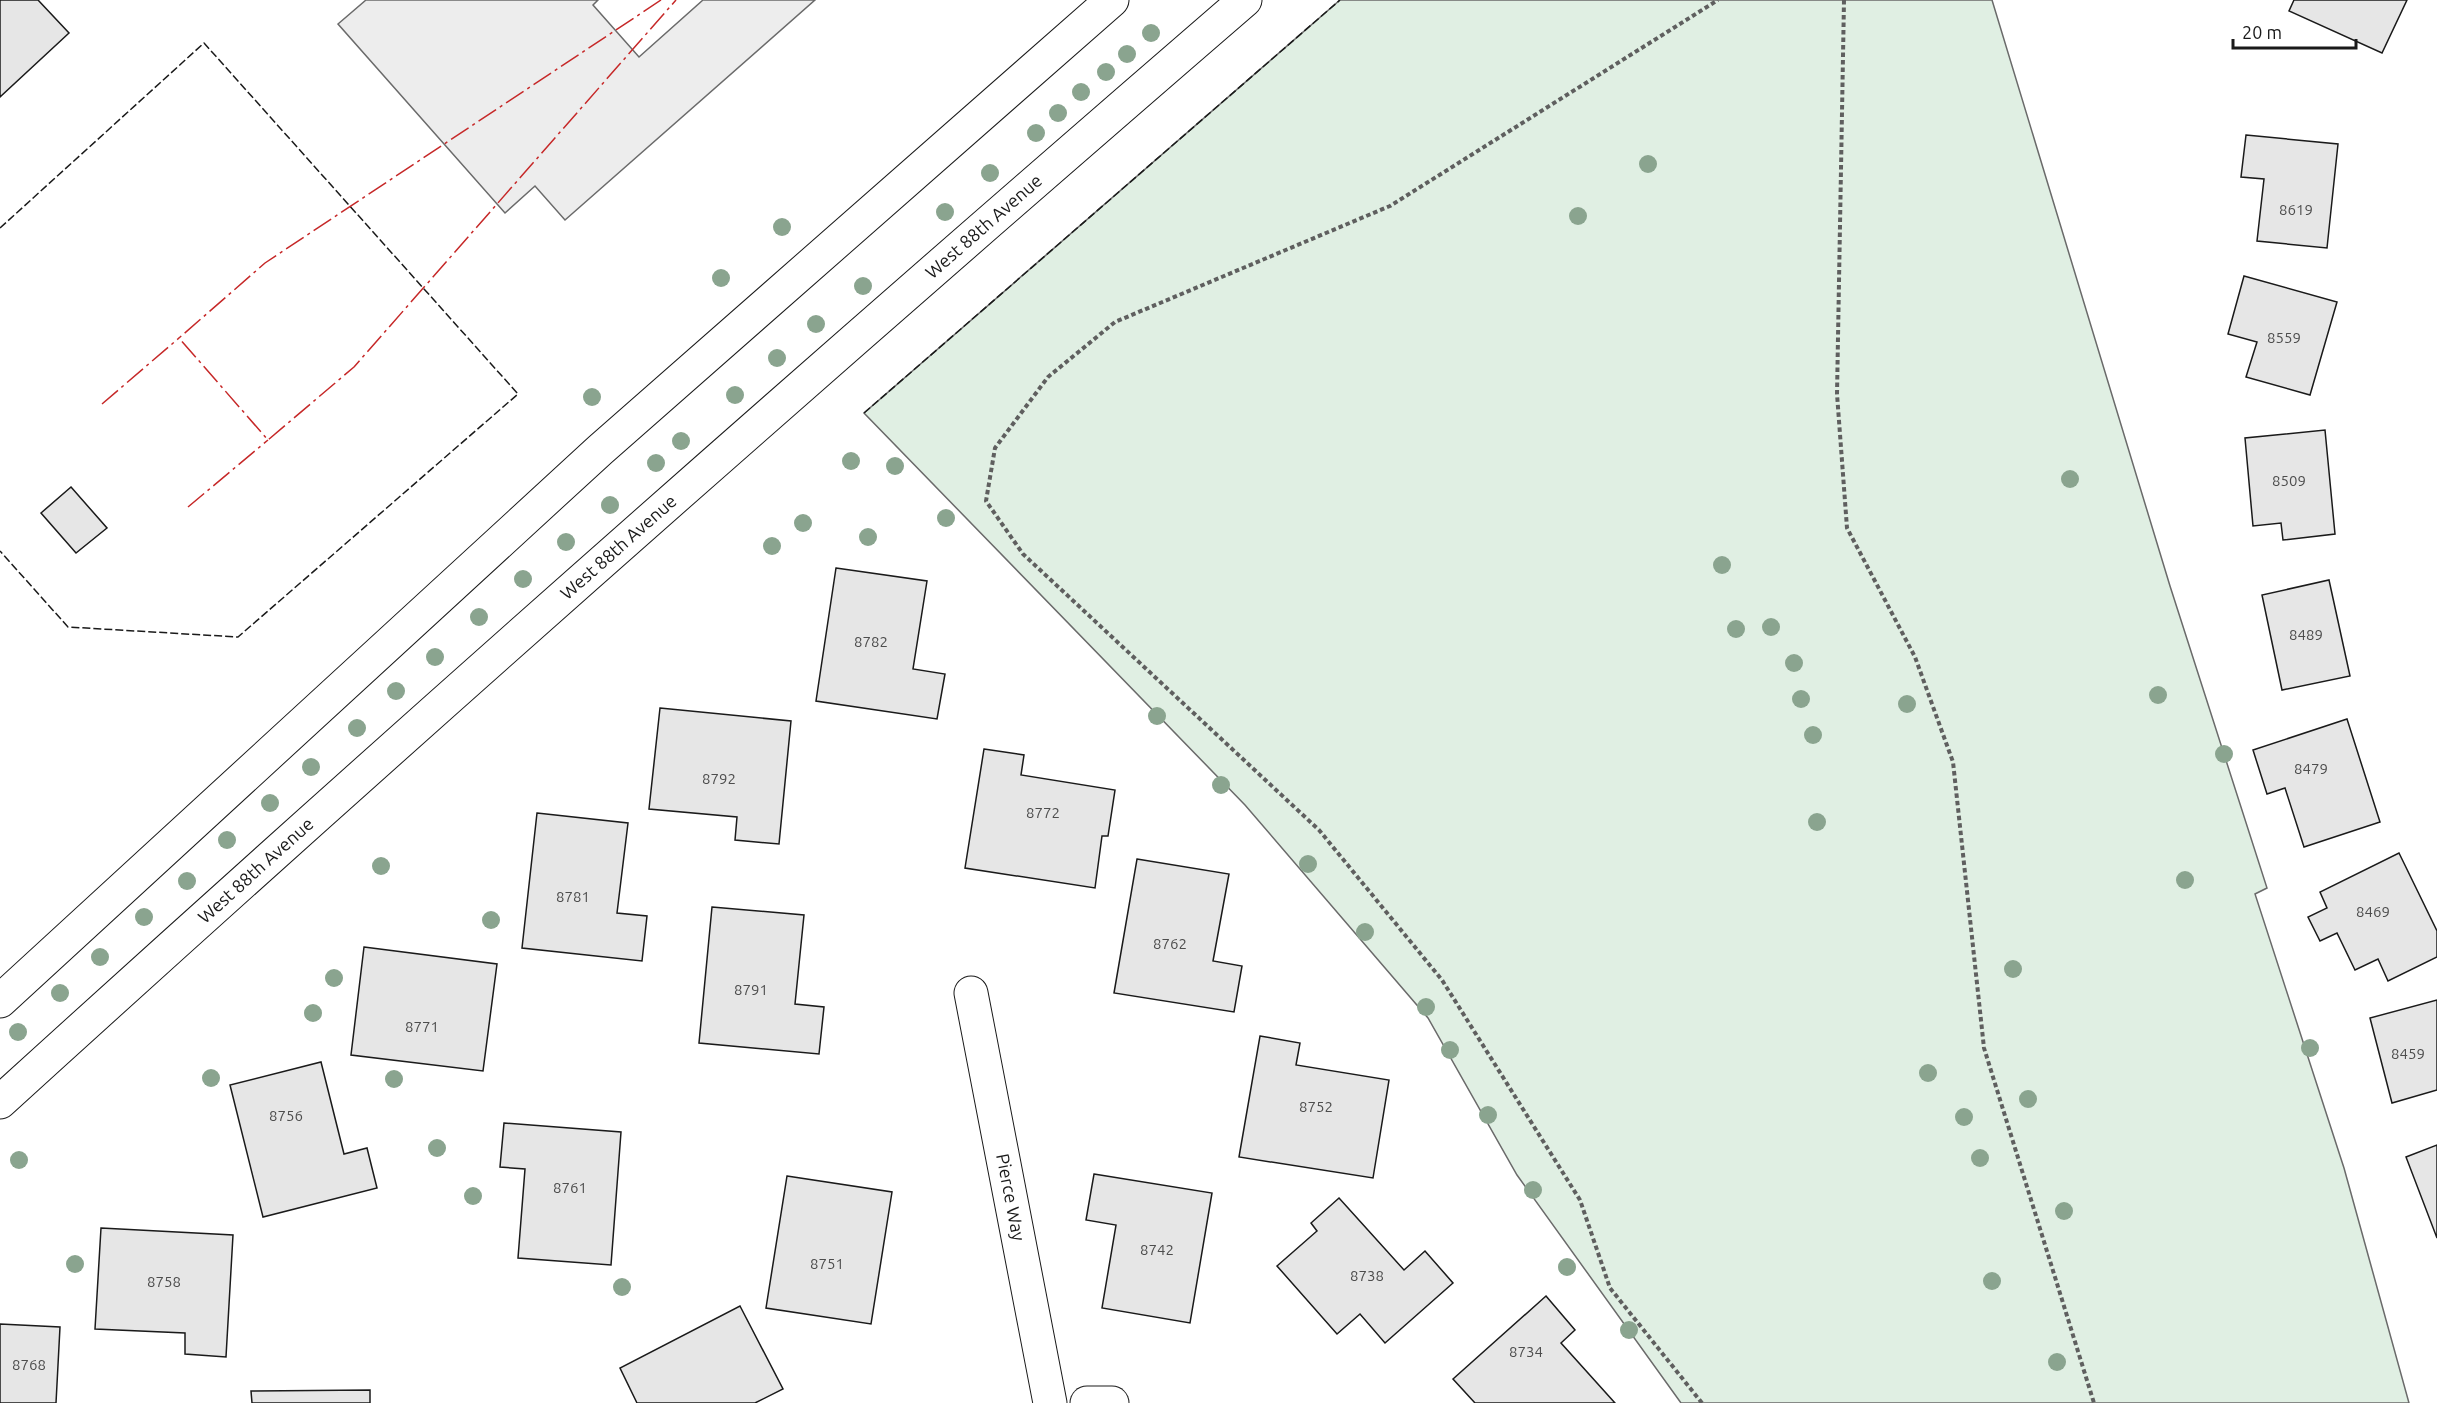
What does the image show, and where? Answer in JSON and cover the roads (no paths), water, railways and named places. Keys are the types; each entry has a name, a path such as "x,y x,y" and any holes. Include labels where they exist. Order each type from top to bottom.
{"main road":[{"path":"0,1001 600,450 1112,0"},
{"name":"West 88th Avenue","path":"0,1102 662,509 1245,0"},
{"name":"Pierce Way","path":"972,993 1050,1403"},
{"path":"1087,1403 1112,1403"}]}
